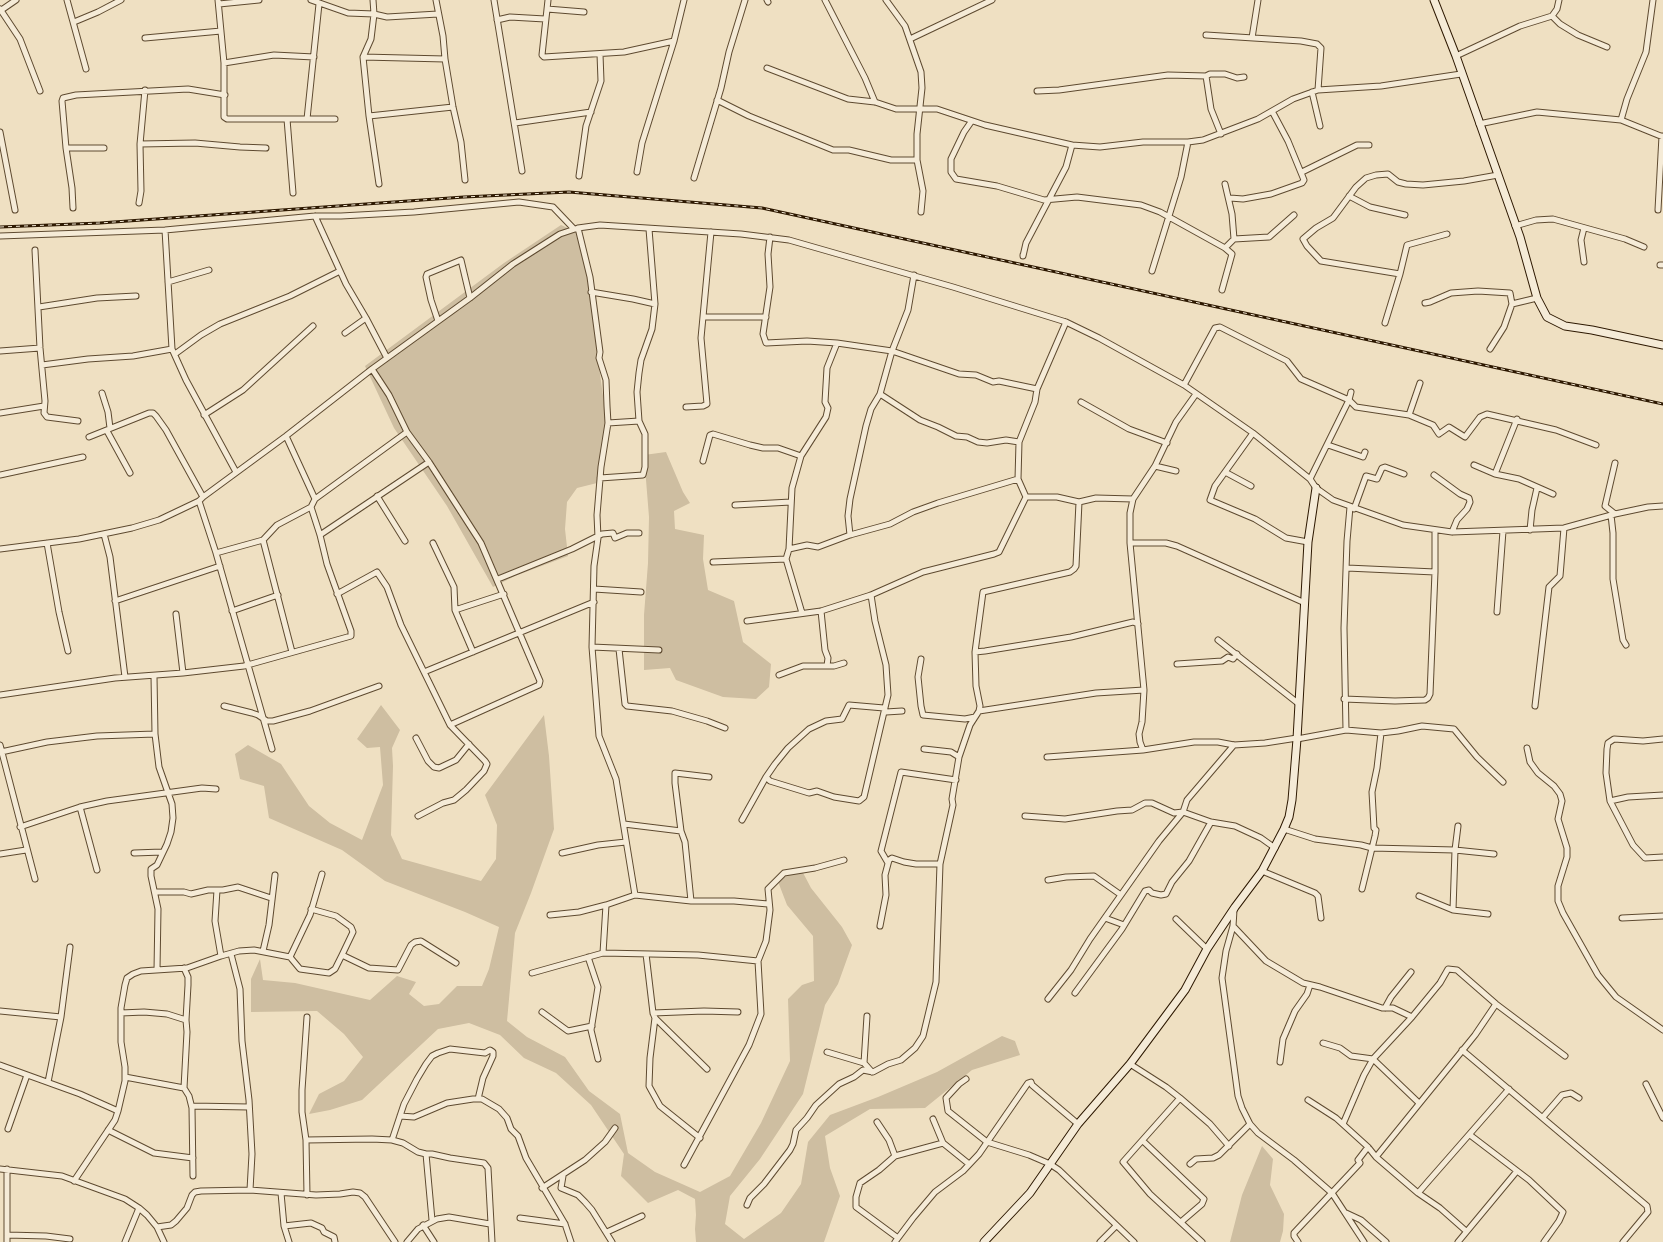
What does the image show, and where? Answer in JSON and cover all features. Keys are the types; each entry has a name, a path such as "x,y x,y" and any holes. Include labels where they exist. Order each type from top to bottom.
{"main road":[{"path":"1434,0 1456,56 1516,226 1537,298 1547,317 1565,326 1663,345"},
{"path":"984,1242 1030,1193 1078,1124 1130,1064 1185,990 1207,949 1262,871 1284,829 1289,817 1292,800 1306,603 1308,542 1316,488"}],"street":[{"path":"16,0 0,10 20,39 40,91"},
{"path":"67,0 86,69"},
{"path":"74,22 121,0"},
{"path":"259,0 219,4 224,63 224,113 227,119 335,119"},
{"path":"311,0 348,13 374,14 387,17 438,14"},
{"path":"373,0 374,14 371,39 363,57 379,184"},
{"path":"436,0 465,180"},
{"path":"494,0 522,171"},
{"path":"548,0 542,55 544,57 624,52 674,41"},
{"path":"637,172 642,143 674,41 684,0"},
{"path":"694,178 745,0"},
{"path":"825,0 865,78 875,102"},
{"path":"886,0 905,26 921,72 922,88 917,142 917,160 923,191 921,212"},
{"path":"910,39 992,0"},
{"path":"1252,38 1258,0"},
{"path":"1456,56 1520,26 1552,16 1557,9 1559,0"},
{"path":"1621,120 1627,99 1646,52 1653,0 1649,0"},
{"path":"307,119 319,4"},
{"path":"547,9 584,12"},
{"path":"1552,16 1560,24 1578,35 1607,47"},
{"path":"497,20 510,17 545,20"},
{"path":"145,38 221,31"},
{"path":"1206,35 1301,41 1317,44 1321,48 1318,90"},
{"path":"579,176 586,126 600,81 600,54"},
{"path":"224,63 274,56 314,57"},
{"path":"363,57 445,59"},
{"path":"767,68 848,99 875,102 896,108 937,109 971,122 1072,145 1100,147 1143,142 1203,140 1258,119 1293,99 1318,90 1382,86 1461,74"},
{"path":"1037,91 1060,90 1168,75 1206,76 1210,74 1224,74 1237,78 1244,77"},
{"path":"1206,76 1212,110 1220,134"},
{"path":"74,208 66,148 63,98 76,95 188,89 225,95"},
{"path":"139,202 141,191 140,144 146,90"},
{"path":"1312,92 1320,126"},
{"path":"717,100 749,116 833,150 849,150 891,160 917,160"},
{"path":"369,116 453,107"},
{"path":"1230,198 1243,199 1277,193 1302,183 1304,180 1302,172 1272,111"},
{"path":"515,123 591,112"},
{"path":"1479,124 1537,112 1621,120 1663,136 1658,210"},
{"path":"286,119 293,193"},
{"path":"971,122 951,159 953,177 997,186 1048,201 1077,197 1131,203 1148,208 1168,217 1232,254 1222,290"},
{"path":"0,132 15,210"},
{"path":"1152,270 1181,177 1188,142"},
{"path":"140,144 195,143 240,148 266,148"},
{"path":"1023,255 1026,243 1066,167 1072,145"},
{"path":"1302,172 1356,145 1369,145"},
{"path":"66,148 104,148"},
{"path":"1400,274 1321,261 1303,239 1316,228 1333,218 1356,187 1366,178 1388,174 1398,182 1423,185 1498,175"},
{"path":"1225,184 1230,198 1234,239"},
{"path":"1349,196 1370,207 1405,215"},
{"path":"0,236 165,230 315,216 414,212 519,202 553,207 576,228 590,277 600,352 599,360 606,380 608,423 600,478 597,516 598,537 594,566 592,647 599,736 616,779 635,895"},
{"path":"1224,248 1234,239 1269,237 1294,215"},
{"path":"315,216 340,271 386,358"},
{"path":"1516,226 1536,220 1553,219 1625,239 1644,247"},
{"path":"0,549 104,534 151,523 201,499 513,264 554,238 576,228 600,225 770,237 797,242 914,275 1066,322 1184,385 1217,407 1253,433 1310,479 1316,488 1333,500 1402,525 1452,532 1564,528 1648,507 1663,506"},
{"path":"1584,228 1581,240 1584,262"},
{"path":"600,478 643,475 645,467 645,434 639,421 637,392 638,373 652,329 655,304 649,229"},
{"path":"165,230 173,351 181,371 236,472"},
{"path":"686,407 704,406 707,404 701,338 711,232"},
{"path":"1385,323 1407,245 1447,234"},
{"path":"770,237 768,254 770,288 763,334 766,343 807,341 837,343 892,352 959,374 976,375 992,382 999,381 1037,389"},
{"path":"35,250 45,401 44,413 47,417 78,422"},
{"path":"438,322 431,300 427,274 461,260 470,298"},
{"path":"168,282 209,270"},
{"path":"42,365 173,351 220,324 290,296 340,271"},
{"path":"850,535 848,516 850,499 871,409 880,394 892,352 908,310 914,275"},
{"path":"1425,303 1450,293 1478,291 1510,293 1512,304 1504,327 1490,349"},
{"path":"591,292 655,304"},
{"path":"39,307 97,298 136,296"},
{"path":"1512,304 1537,298"},
{"path":"704,317 766,317"},
{"path":"345,333 366,318"},
{"path":"1026,497 1018,479 1019,442 1035,402 1037,389 1066,322"},
{"path":"204,415 243,390 313,326"},
{"path":"1184,385 1215,328 1220,326 1288,361 1301,379 1349,400 1356,407 1409,415 1433,425 1439,434 1449,427 1465,437 1480,417 1487,414 1556,430 1596,445"},
{"path":"802,613 786,559 789,549 791,502 801,456 826,417 828,408 826,402 827,368 837,343"},
{"path":"0,351 40,348"},
{"path":"372,369 389,395 407,432 429,462 481,543 498,578 540,683 450,725"},
{"path":"1409,415 1420,383"},
{"path":"1310,479 1328,445 1351,392"},
{"path":"102,393 108,412 108,430 130,473"},
{"path":"880,394 920,420 956,436 988,443 1006,440 1019,442"},
{"path":"1143,750 1139,734 1142,722 1144,690 1130,543 1130,520 1133,498 1155,466 1176,422 1196,394"},
{"path":"1081,402 1129,429 1167,442"},
{"path":"0,413 44,406"},
{"path":"89,437 149,413 156,416 166,430 201,499 272,749"},
{"path":"1495,474 1517,420"},
{"path":"608,423 639,421"},
{"path":"216,553 263,540 277,525 311,507 315,499 407,432"},
{"path":"1253,433 1215,486 1210,500 1255,519 1286,538 1308,542"},
{"path":"703,461 710,435 713,434 750,445 778,448 801,456"},
{"path":"286,436 315,499"},
{"path":"1328,445 1363,457 1365,452"},
{"path":"0,475 83,457"},
{"path":"320,535 429,462"},
{"path":"1615,463 1605,506 1613,515 1613,579 1622,640 1626,645"},
{"path":"1474,465 1495,474 1518,479 1553,494"},
{"path":"1155,466 1176,471"},
{"path":"1346,730 1344,628 1352,508 1366,476 1377,479 1382,468 1385,467 1404,474"},
{"path":"1225,472 1251,486"},
{"path":"1434,475 1460,494 1469,498 1470,502 1467,509 1456,520 1452,532"},
{"path":"789,549 807,544 818,547 850,535 890,524 938,502 1018,479"},
{"path":"1530,530 1537,488"},
{"path":"377,496 405,540"},
{"path":"1026,497 1057,497 1079,502 1096,498 1133,498"},
{"path":"747,621 821,611 870,595 923,572 999,552 1026,497"},
{"path":"735,505 791,502"},
{"path":"747,1205 750,1198 764,1184 790,1150 796,1130 816,1104 839,1084 854,1077 863,1070 873,1072 901,1060 915,1048 923,1036 936,982 940,864 953,805 952,799 960,757 970,725 979,711 980,698 976,686 975,652 983,592 1070,572 1074,569 1076,566 1079,502"},
{"path":"0,695 125,677 183,674 247,665 351,636 327,564 311,507"},
{"path":"1535,706 1549,587 1560,576 1564,528"},
{"path":"1497,612 1503,530"},
{"path":"1344,699 1395,702 1425,700 1428,698 1430,694 1435,531"},
{"path":"498,578 572,549 602,534 613,533 615,538 627,533 639,532"},
{"path":"104,534 110,557 125,677"},
{"path":"263,540 292,652"},
{"path":"47,543 58,612 68,651"},
{"path":"433,543 454,587 455,610 473,652"},
{"path":"1130,543 1166,543 1177,546 1306,603"},
{"path":"712,562 786,559"},
{"path":"115,601 220,566"},
{"path":"1347,568 1435,572"},
{"path":"337,594 377,572 387,587 401,625 450,725 486,761 487,764 484,771 472,785 454,800 443,803 418,816"},
{"path":"594,589 641,592"},
{"path":"455,610 504,594"},
{"path":"232,611 278,595"},
{"path":"766,777 770,781 809,793 817,791 834,797 859,801 864,797 888,695 886,665 870,595"},
{"path":"424,672 594,602"},
{"path":"821,611 824,650 828,658 827,666"},
{"path":"176,614 183,674"},
{"path":"975,652 985,652 1071,637 1133,622 1138,624"},
{"path":"1218,640 1299,704"},
{"path":"592,647 659,650"},
{"path":"619,649 625,704 627,706 672,711 725,728"},
{"path":"1177,664 1222,661 1228,658 1233,659 1237,654"},
{"path":"921,659 918,677 923,715 965,719 975,718"},
{"path":"779,675 803,666 834,666 844,663"},
{"path":"154,676 155,734 160,767 172,811 171,832 168,844 162,852 157,865 151,869 158,909 157,970"},
{"path":"224,706 252,713 267,721 273,721 310,711 379,686"},
{"path":"979,711 1096,693 1144,690"},
{"path":"742,820 766,777 788,748 809,730 826,721 842,719 849,705 884,708 886,712 902,711"},
{"path":"1047,757 1143,750 1194,742 1218,742 1234,745 1265,743 1346,730 1381,733 1422,726 1454,729 1477,757 1503,782"},
{"path":"1362,889 1376,834 1372,792 1381,733"},
{"path":"1,752 48,742 97,736 155,734"},
{"path":"416,738 428,761 434,768 456,760 469,744"},
{"path":"1663,739 1643,741 1614,740 1608,743 1606,749 1606,773 1610,801 1632,845 1645,858 1663,857"},
{"path":"0,745 34,879"},
{"path":"1048,999 1071,970 1121,894 1183,812 1187,800 1234,745"},
{"path":"1527,748 1530,762 1538,773 1554,786 1560,794 1562,801 1558,819 1567,848 1558,886 1558,901 1563,913 1598,975 1616,997 1663,1030"},
{"path":"924,749 951,752 960,757"},
{"path":"888,863 881,851 901,772 956,780"},
{"path":"691,901 685,842 681,831 675,783 676,773 709,777"},
{"path":"20,827 80,807 107,801 202,788 216,790"},
{"path":"1610,801 1628,797 1663,795"},
{"path":"1025,816 1065,819 1132,810 1145,803 1174,813 1183,812 1211,822 1235,826 1261,838 1275,848"},
{"path":"80,807 97,870"},
{"path":"1075,993 1124,925 1145,891 1148,890 1161,895 1166,894 1172,882 1189,861 1211,822"},
{"path":"624,824 681,831"},
{"path":"1453,910 1455,850 1458,826"},
{"path":"1284,829 1315,839 1372,848 1455,850 1494,854"},
{"path":"562,854 598,845 626,842"},
{"path":"0,854 26,850"},
{"path":"134,852 162,852"},
{"path":"880,926 886,895 885,875 888,863 892,858 916,864 940,864"},
{"path":"684,1166 749,1045 761,1014 758,961 766,941 770,910 768,889 784,872 815,868 844,860"},
{"path":"1262,871 1315,893 1318,896 1321,918"},
{"path":"290,957 312,909 322,874"},
{"path":"263,951 269,924 274,875"},
{"path":"1048,880 1094,876 1121,894"},
{"path":"155,892 184,892 191,894 238,887 271,898"},
{"path":"217,890 215,921 221,956"},
{"path":"550,915 579,912 635,895 691,901 734,901 768,904"},
{"path":"1419,896 1453,910 1488,914"},
{"path":"603,953 606,905"},
{"path":"1235,907 1234,926 1226,951 1222,978 1238,1096 1250,1124 1258,1133 1294,1160 1332,1193 1364,1242"},
{"path":"74,1181 115,1120 118,1111 125,1077 121,1042 121,1013 127,978 141,971 184,968 199,965 221,956 254,950 290,957 300,969 329,973 335,969 353,932 351,927 336,916 312,909"},
{"path":"1622,918 1663,916"},
{"path":"1105,918 1124,925"},
{"path":"1176,919 1207,949"},
{"path":"1234,926 1266,961 1303,983 1385,1008 1393,1008 1412,1017"},
{"path":"342,955 369,968 398,970 410,945 421,941 456,963"},
{"path":"48,1082 61,1017 70,947"},
{"path":"532,973 603,953 698,954 758,961"},
{"path":"231,954 240,989 242,1041 252,1154 250,1190"},
{"path":"646,954 654,1016 649,1086 660,1106 700,1138"},
{"path":"588,957 598,987 592,1026 598,1059"},
{"path":"184,968 188,977 184,1088 192,1106 193,1176"},
{"path":"1343,1124 1364,1075 1373,1060 1412,1017 1440,983 1448,969 1457,970 1496,1004 1565,1056"},
{"path":"1385,1008 1391,997 1411,972"},
{"path":"1280,1062 1283,1039 1295,1011 1307,994 1310,985"},
{"path":"1376,1157 1462,1050 1496,1004"},
{"path":"0,1011 61,1017"},
{"path":"654,1016 704,1011 738,1012"},
{"path":"542,1012 568,1031 592,1026"},
{"path":"121,1013 167,1014 186,1020"},
{"path":"654,1016 708,1068"},
{"path":"864,1063 867,1016"},
{"path":"307,1017 302,1090 302,1112 306,1140 307,1195"},
{"path":"1324,1043 1340,1048 1351,1056 1373,1060 1401,1084 1419,1103"},
{"path":"392,1140 400,1116 417,1079 432,1056 450,1049 485,1053 490,1050 493,1052 478,1098"},
{"path":"1462,1050 1648,1206 1648,1212 1623,1242"},
{"path":"827,1052 864,1063 873,1072"},
{"path":"1130,1064 1180,1098 1210,1124 1229,1146"},
{"path":"0,1065 80,1094 118,1111"},
{"path":"8,1129 28,1075"},
{"path":"125,1077 184,1088"},
{"path":"966,1079 958,1084 946,1098 948,1111 987,1142 1029,1155 1050,1164 1134,1242"},
{"path":"943,1144 895,1156 860,1183 856,1197 856,1207 897,1240 935,1192 963,1171 969,1164 987,1142 1028,1083 1031,1082 1032,1085 1078,1124"},
{"path":"1646,1084 1663,1118"},
{"path":"1418,1193 1509,1089"},
{"path":"1543,1118 1562,1095 1571,1093 1579,1098"},
{"path":"400,1116 414,1117 447,1103 478,1098 492,1104 507,1118 511,1129 518,1136 526,1158 565,1224 571,1242"},
{"path":"1180,1098 1123,1162 1150,1194 1202,1242"},
{"path":"1308,1100 1343,1124 1376,1157 1466,1231"},
{"path":"192,1106 249,1107"},
{"path":"933,1120 943,1144 969,1164"},
{"path":"877,1122 889,1140 895,1156"},
{"path":"1190,1164 1196,1159 1213,1158 1219,1155 1250,1124"},
{"path":"542,1188 585,1160 604,1142 615,1128"},
{"path":"108,1130 154,1152 193,1158"},
{"path":"1470,1135 1529,1180 1563,1212 1544,1242"},
{"path":"306,1140 392,1140 403,1143 418,1152 486,1165 488,1168 492,1242"},
{"path":"1143,1141 1204,1199 1202,1204 1181,1222"},
{"path":"1298,1242 1294,1233 1360,1163 1358,1160 1368,1147"},
{"path":"426,1154 432,1220"},
{"path":"0,1169 62,1176 125,1199 139,1208 156,1227 164,1242"},
{"path":"7,1169 7,1242"},
{"path":"1458,1242 1517,1171"},
{"path":"563,1176 561,1188 578,1195 592,1210 612,1242"},
{"path":"156,1227 171,1225 176,1221 187,1208 195,1192 250,1190 307,1195 353,1192 360,1193 365,1197 395,1242"},
{"path":"281,1193 284,1226 289,1242"},
{"path":"125,1242 139,1208"},
{"path":"1346,1213 1361,1220 1386,1242"},
{"path":"607,1232 642,1216"},
{"path":"407,1242 418,1229 432,1220 449,1217 490,1224"},
{"path":"520,1218 565,1224"},
{"path":"284,1226 311,1223 334,1237 335,1242"},
{"path":"424,1225 434,1242"},
{"path":"1100,1242 1116,1226"},
{"path":"7,1235 70,1239"}],"shaded area":[{"path":"561,225 581,234 606,418 597,483 577,488 567,502 565,529 568,556 515,576 493,587 447,506 394,428 365,366 504,263"},
{"path":"666,452 683,492 690,503 674,511 675,529 704,535 703,559 708,590 734,601 743,642 771,664 769,687 756,699 723,697 676,680 670,668 644,670 644,615 649,517 644,455"},
{"path":"381,705 400,730 392,748 391,835 402,859 481,881 496,859 497,825 485,795 544,715 554,829 515,933 507,1021 527,1037 565,1057 589,1091 620,1114 628,1153 655,1172 700,1192 730,1176 761,1123 790,1061 788,999 802,985 814,981 813,936 787,905 777,879 800,867 811,888 842,927 852,945 838,984 825,1005 803,1094 760,1159 730,1196 725,1224 744,1239 781,1213 801,1184 808,1142 830,1115 937,1072 1002,1036 1015,1041 1020,1055 972,1070 925,1108 870,1109 825,1136 830,1168 840,1196 824,1242 696,1242 695,1199 678,1190 648,1203 621,1176 624,1154 591,1105 556,1073 524,1058 500,1035 469,1023 438,1029 362,1100 309,1114 319,1094 344,1081 363,1057 344,1034 317,1011 251,1012 251,979 260,959 263,980 295,983 370,1000 397,976 416,982 409,994 424,1006 439,1004 457,986 482,986 489,969 499,927 385,881 342,850 269,818 264,786 240,779 235,754 248,745 281,764 309,806 330,823 362,840 383,785 380,747 367,748 357,739"},
{"path":"1262,1146 1273,1159 1270,1185 1284,1214 1280,1242 1230,1242 1242,1195"}],"railway":[{"path":"0,227 100,223 464,197 569,192 762,208 1663,404"}]}
